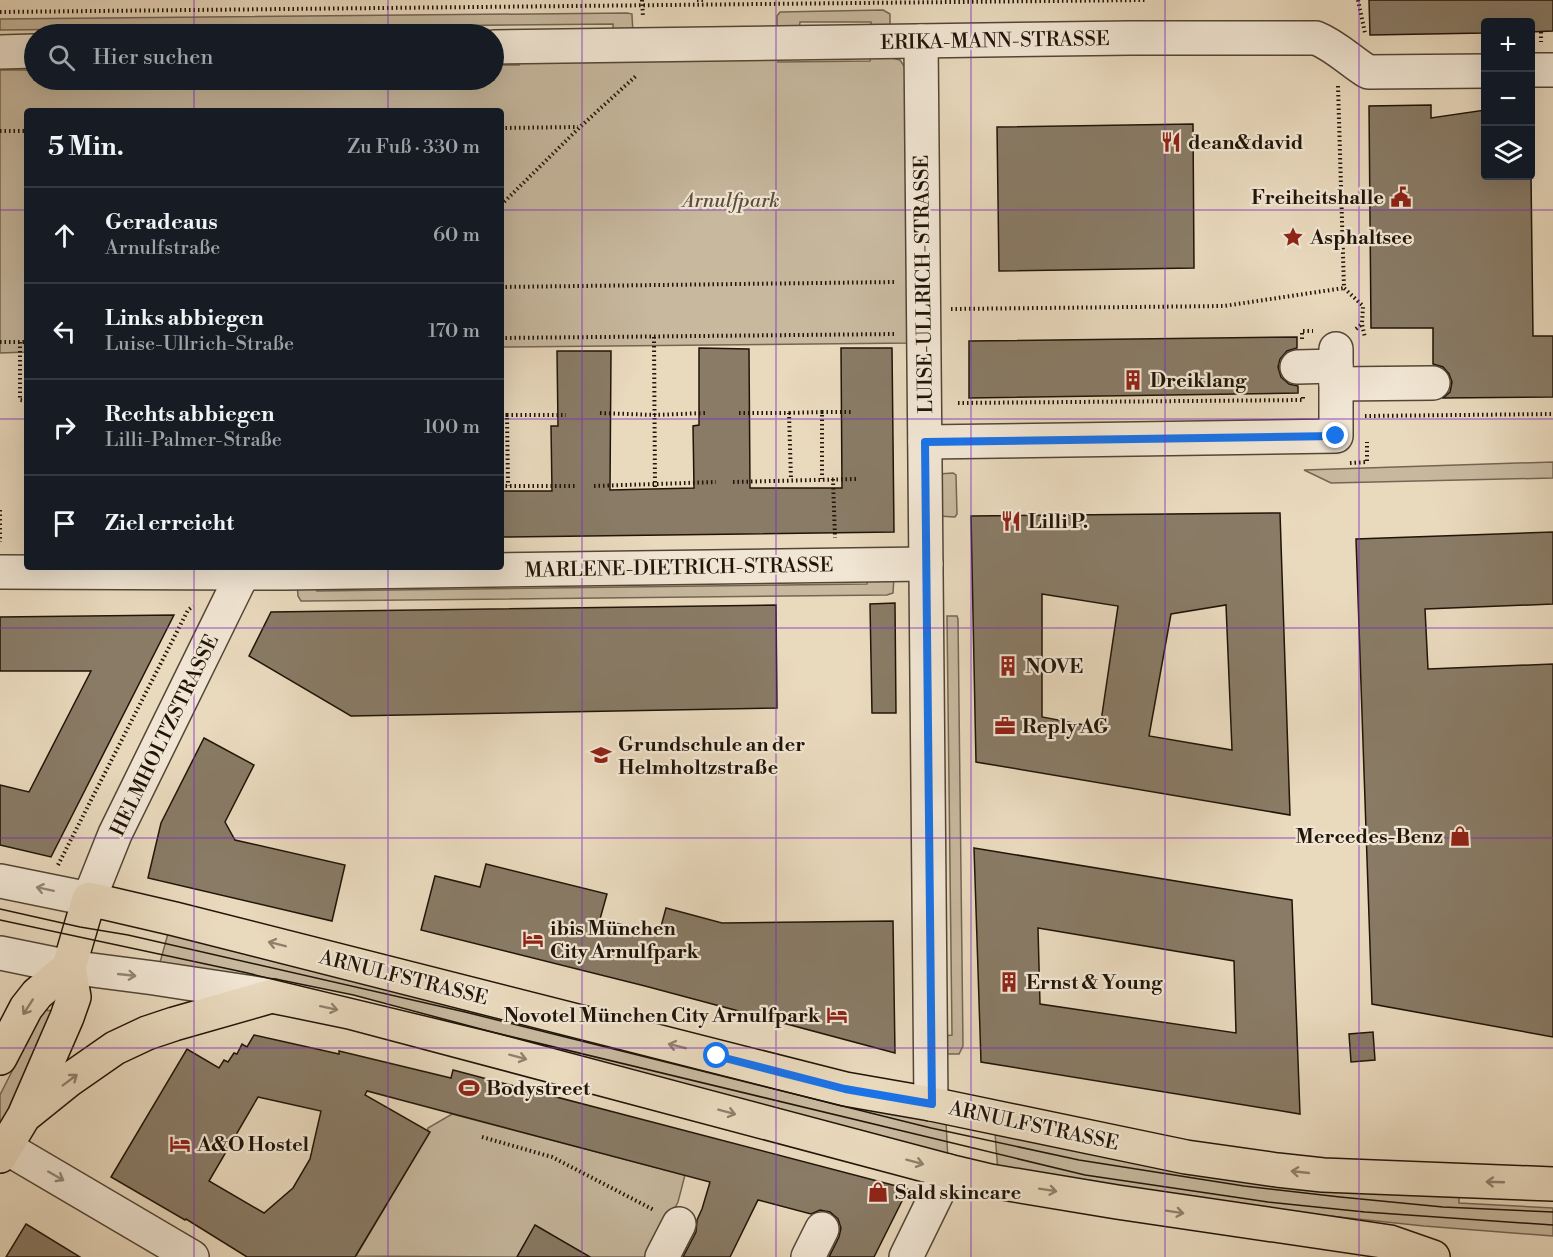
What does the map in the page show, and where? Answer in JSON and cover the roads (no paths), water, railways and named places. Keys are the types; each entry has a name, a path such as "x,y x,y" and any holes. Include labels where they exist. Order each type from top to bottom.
{"main road":[{"name":"ARNULFSTRASSE","path":"89,899 176,919 845,1089 932,1104 1186,1156 1323,1175 1553,1184"},
{"path":"2,1152 24,1116 56,1045 74,997 69,967 89,899"},
{"path":"0,1058 26,1008 37,994 69,967"},
{"path":"24,1116 69,1080 115,1048 174,1024 272,996 350,1012 990,1181 1204,1216 1390,1242 1433,1257"}],"street":[{"name":"ERIKA-MANN-STRASSE","path":"504,46 1130,38 1316,38 1331,44 1368,72 1481,71"},
{"name":"LUISE-ULLRICH-STRASSE","path":"921,41 932,1104"},
{"path":"0,52 24,51"},
{"path":"1535,70 1553,70"},
{"path":"925,442 1336,436 1352,416 1342,357"},
{"path":"1301,366 1342,357 1433,382"},
{"name":"MARLENE-DIETRICH-STRASSE","path":"504,570 926,564"},
{"name":"MARLENE-DIETRICH-STRASSE","path":"0,572 243,573 471,570"},
{"name":"HELMHOLTZSTRASSE","path":"89,899 115,834 243,573"},
{"name":"ARNULFSTRASSE","path":"0,880 89,899"},
{"path":"0,953 69,967 272,996"},
{"path":"2,1152 192,1257"},
{"path":"906,1257 948,1171"},
{"path":"662,1257 679,1224"}],"tram line":[{"path":"0,909 128,935 465,1012 931,1128 1079,1160 1244,1186 1340,1197 1443,1207 1553,1212"},
{"path":"0,920 243,972 1085,1175 1268,1202 1365,1212 1553,1225"}],"place":[{"name":"dean&david","path":"1171,142"},
{"name":"Freiheitshalle","path":"1401,197"},
{"name":"Asphaltsee","path":"1293,237"},
{"name":"Dreiklang","path":"1133,380"},
{"name":"Lilli P.","path":"1011,521"},
{"name":"NOVE","path":"1008,666"},
{"name":"Reply AG","path":"1005,726"},
{"name":"Grundschule an der Helmholtzstraße","path":"601,755"},
{"name":"Mercedes-Benz","path":"1460,836"},
{"name":"ibis München City Arnulfpark","path":"533,939"},
{"name":"Ernst & Young","path":"1009,982"},
{"name":"Novotel München City Arnulfpark","path":"837,1015"},
{"name":"Bodystreet","path":"469,1088"},
{"name":"A&O Hostel","path":"180,1144"},
{"name":"Sald skincare","path":"878,1192"}],"park label":[{"name":"Arnulfpark","path":"731,200"}]}
